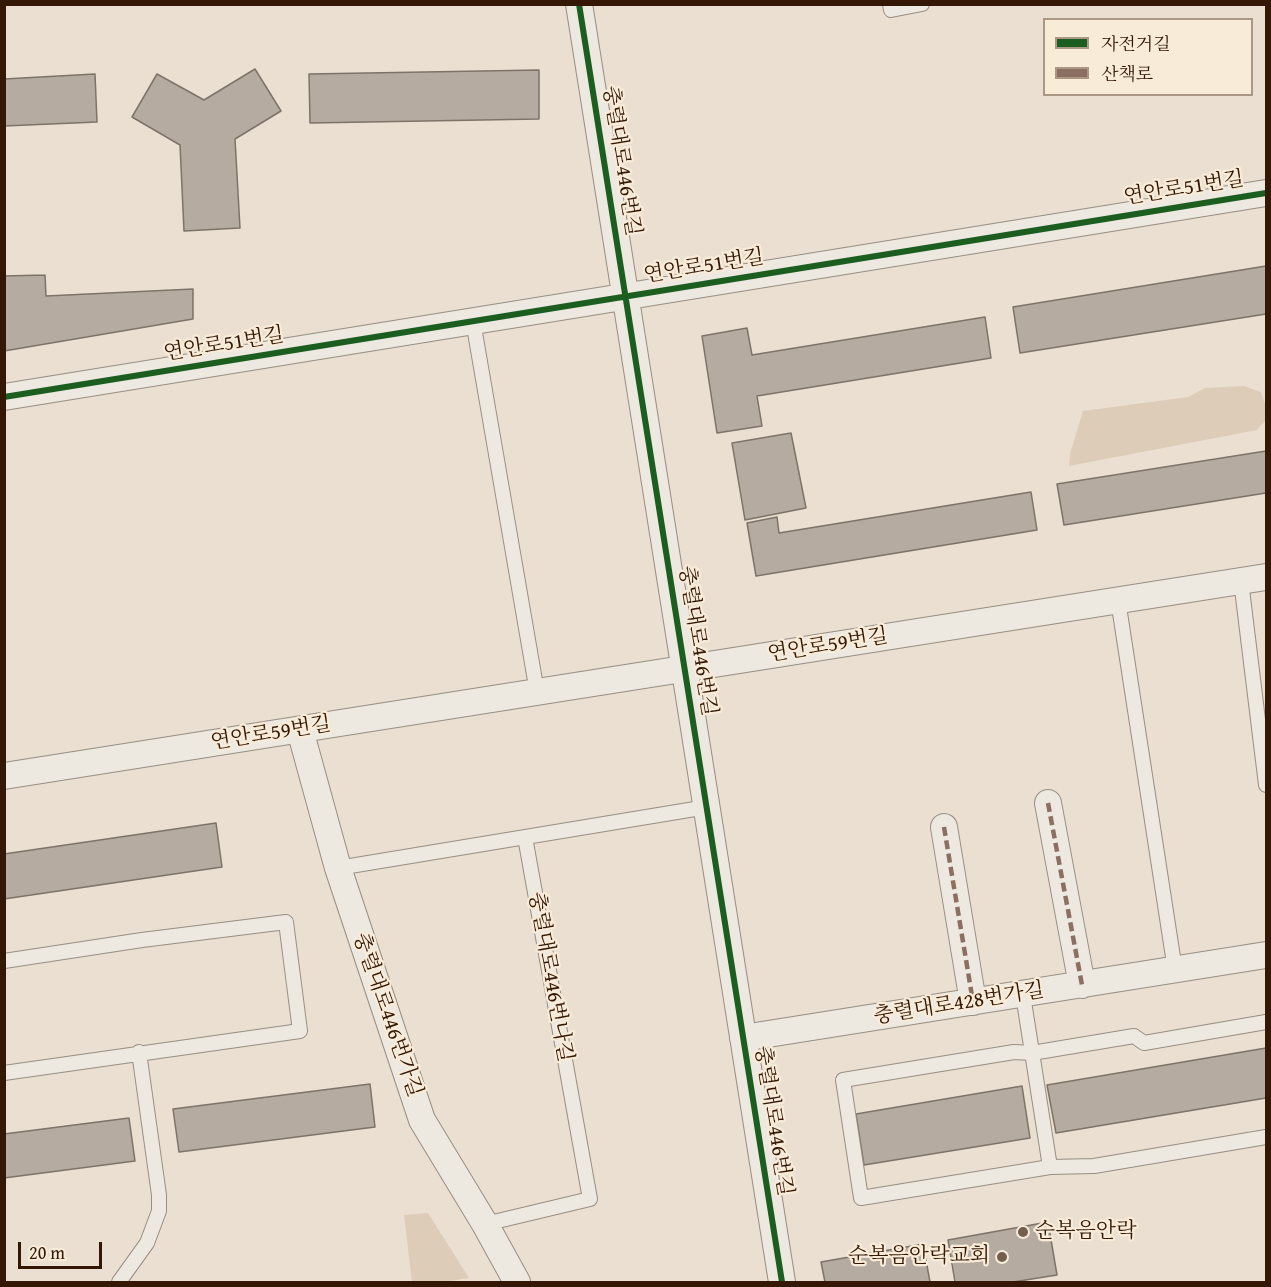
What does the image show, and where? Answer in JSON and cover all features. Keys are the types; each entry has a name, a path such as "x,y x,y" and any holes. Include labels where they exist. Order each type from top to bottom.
{"street":[{"name":"충렬대로446번길","path":"579,4 782,1282"},
{"name":"연안로51번길","path":"4,397 1266,192"},
{"name":"연안로59번길","path":"4,776 1266,577"},
{"name":"충렬대로446번가길","path":"300,730 338,868 422,1120 517,1282"},
{"path":"1048,803 1082,985"},
{"path":"944,827 973,1002"},
{"name":"충렬대로428번가길","path":"744,1038 1266,955"}],"lane":[{"path":"891,7 922,4"},
{"path":"473,321 537,692"},
{"path":"1241,581 1266,785"},
{"path":"1118,600 1175,970"},
{"path":"338,868 707,807"},
{"name":"충렬대로446번나길","path":"485,1224 590,1199 525,837"},
{"path":"4,961 135,941 286,922 300,1031 4,1072"},
{"path":"1023,995 1050,1167"},
{"path":"1266,1022 1144,1043 1134,1036 1032,1053 1014,1052 843,1080 861,1198 1050,1167 1094,1166 1266,1137"},
{"path":"119,1282 147,1243 159,1210 140,1052"}],"shaded area":[{"path":"1244,386 1261,392 1266,407 1266,420 1257,430 1069,466 1070,454 1083,411 1188,397 1205,388"},
{"path":"428,1213 469,1278 443,1282 412,1282 404,1215"}],"building":[{"path":"255,69 281,111 235,139 240,228 184,231 180,145 132,117 157,74 204,100"},
{"path":"539,70 539,119 310,123 309,74"},
{"path":"95,74 97,122 4,126 4,79"},
{"path":"1266,266 1266,314 1020,353 1013,307"},
{"path":"45,275 46,296 193,289 193,319 4,351 4,276"},
{"path":"985,317 991,358 757,396 762,426 717,433 702,336 747,328 752,355"},
{"path":"791,433 806,508 745,520 732,443"},
{"path":"1266,451 1266,493 1064,525 1057,484"},
{"path":"1031,492 1037,530 756,576 747,523 777,517 779,533"},
{"path":"216,823 222,867 4,899 4,854"},
{"path":"1266,1048 1266,1098 1056,1133 1047,1085"},
{"path":"370,1084 375,1127 179,1152 173,1109"},
{"path":"1022,1086 1030,1138 864,1165 856,1114"},
{"path":"129,1118 135,1161 4,1178 4,1134"},
{"name":"순복음안락교회","path":"1048,1222 1057,1275 1013,1282 955,1282 948,1240"},
{"name":"순복음안락교회","path":"923,1244 930,1282 825,1282 821,1262"}],"marked path":[{"path":"1048,803 1082,985"},
{"path":"944,827 973,1002"}],"cycle path":[{"path":"579,4 782,1282"},
{"path":"4,397 1266,193"}],"place":[{"name":"순복음안락","path":"1023,1232"},
{"name":"순복음안락교회","path":"1002,1257"}]}
